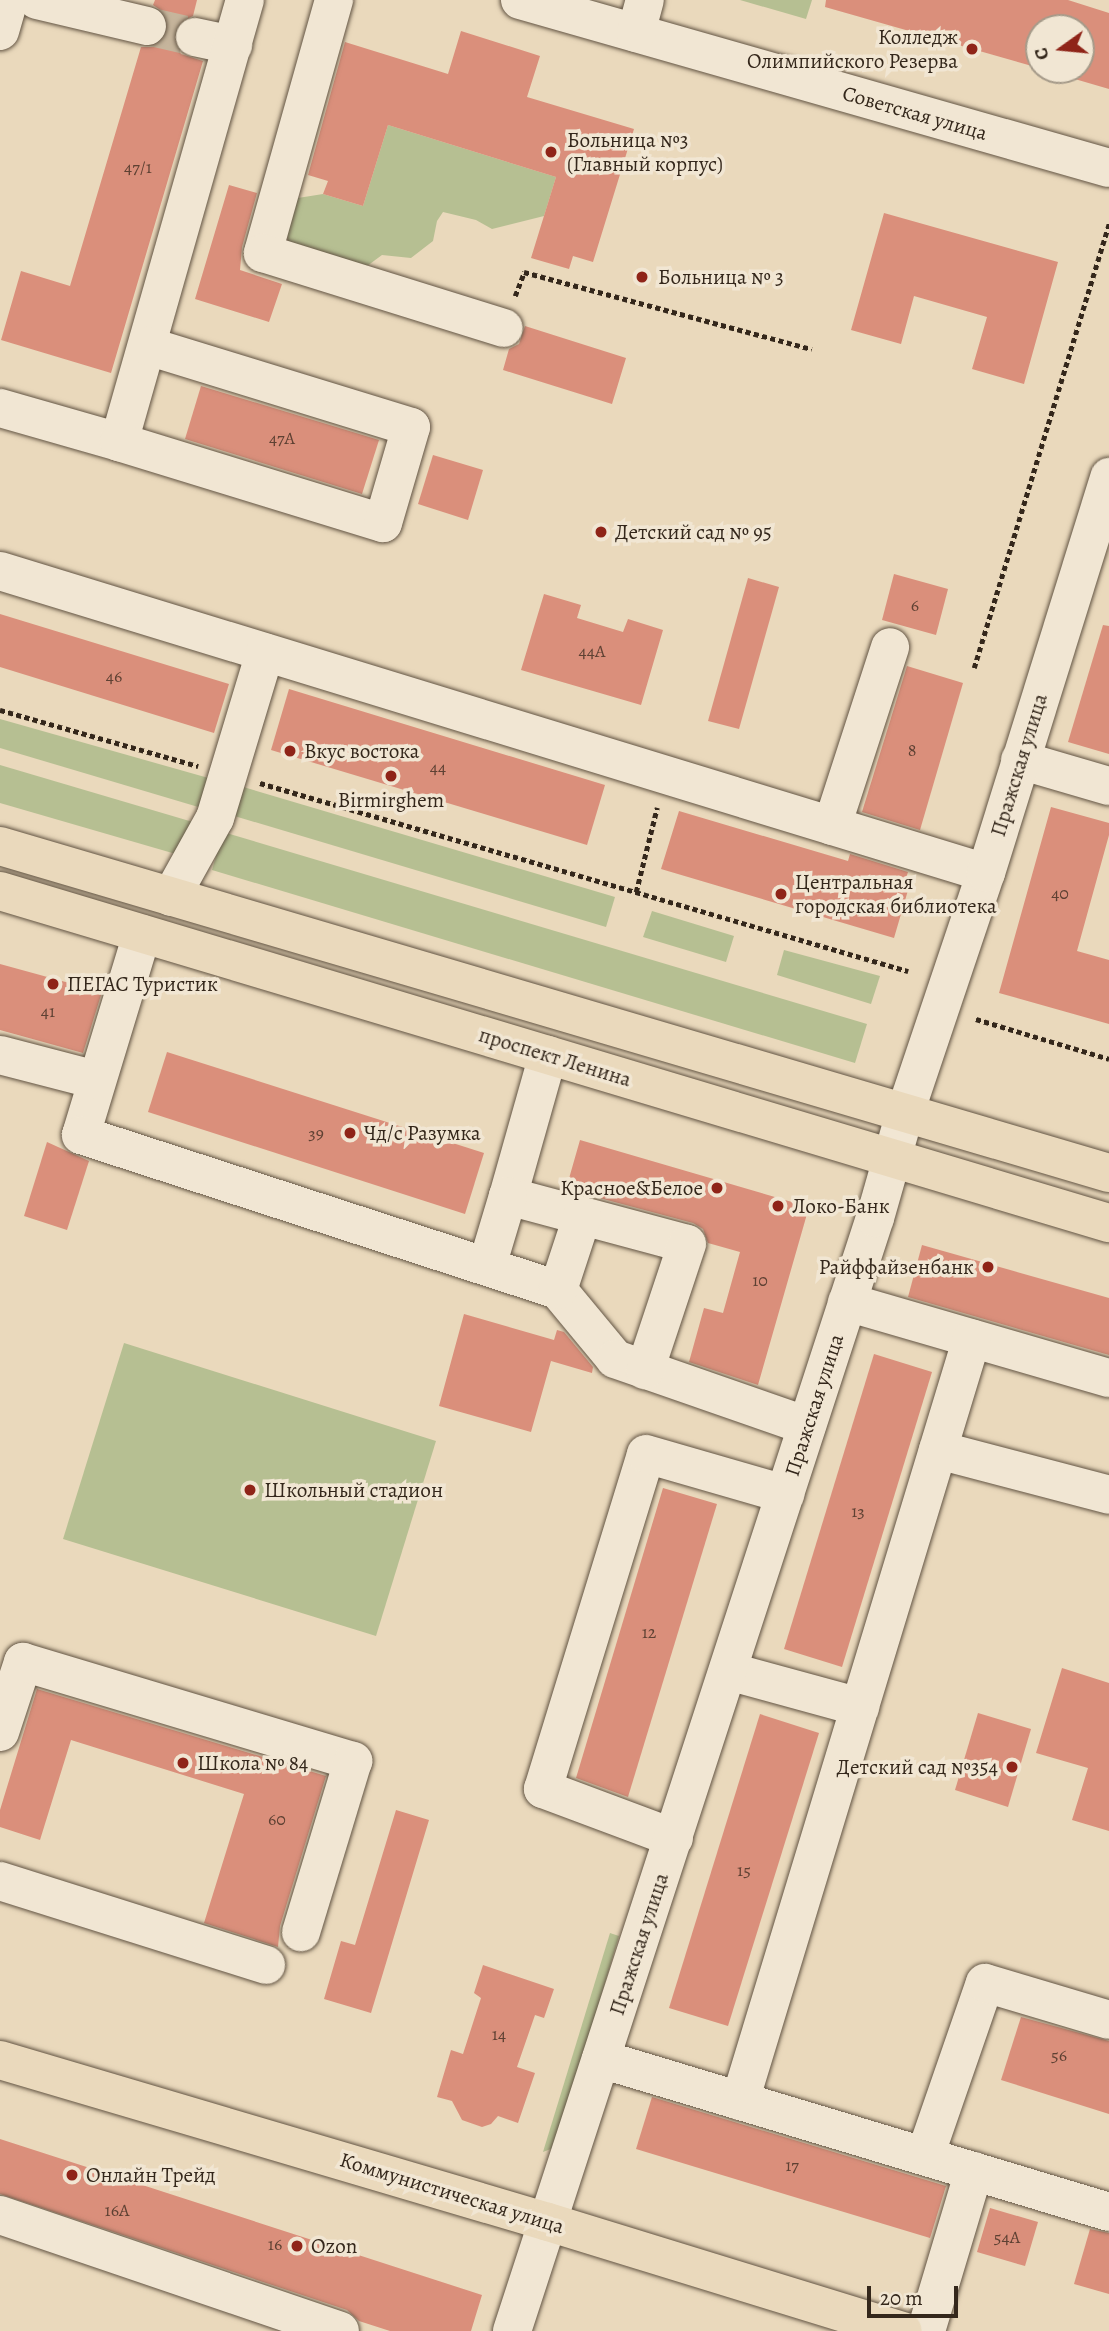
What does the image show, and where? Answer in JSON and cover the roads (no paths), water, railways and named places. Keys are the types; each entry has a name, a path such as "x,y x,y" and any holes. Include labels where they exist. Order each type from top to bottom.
{"main road":[{"path":"0,846 1109,1173"},
{"name":"проспект Ленина","path":"0,891 1109,1223"},
{"name":"Коммунистическая улица","path":"0,2060 548,2222 903,2331"}],"street":[{"path":"0,31 9,0"},
{"path":"37,0 147,26"},
{"path":"119,442 245,0"},
{"path":"334,0 263,253 504,328"},
{"name":"Советская улица","path":"520,0 641,17 1109,168"},
{"path":"195,37 233,45"},
{"path":"0,408 383,523 411,427 147,346"},
{"name":"Пражская улица","path":"512,2331 728,1671 893,1158 905,1113 986,873 1108,483"},
{"path":"0,571 986,873"},
{"path":"832,826 890,647"},
{"path":"171,897 215,818 265,652"},
{"path":"1020,760 1109,786"},
{"path":"142,934 81,1136 558,1290 615,1359 807,1426"},
{"path":"0,1055 97,1080"},
{"path":"487,1266 548,1055"},
{"path":"508,1196 687,1244 645,1370"},
{"path":"558,1290 582,1217"},
{"path":"847,1302 1109,1378"},
{"path":"740,2101 972,1338"},
{"path":"938,1450 1109,1494"},
{"path":"674,1838 543,1789 646,1454 785,1494"},
{"path":"0,1732 23,1662 353,1761 301,1932"},
{"path":"728,1671 860,1707"},
{"path":"0,1881 266,1965"},
{"path":"925,2156 985,1983 1109,2020"},
{"path":"601,2059 1109,2212"},
{"path":"926,2331 974,2171"},
{"path":"0,2215 340,2331"}],"tunnel":[{"path":"147,26 195,37"}],"place":[{"name":"Колледж Олимпийского Резерва","path":"972,49"},
{"name":"Больница №3 (Главный корпус)","path":"551,152"},
{"name":"Больница № 3","path":"642,277"},
{"name":"Детский сад № 95","path":"601,532"},
{"name":"Вкус востока","path":"290,751"},
{"name":"Birmirghem","path":"391,776"},
{"name":"Центральная городская библиотека","path":"781,894"},
{"name":"ПЕГАС Туристик","path":"53,984"},
{"name":"Чд/с Разумка","path":"350,1133"},
{"name":"Красное&Белое","path":"717,1188"},
{"name":"Локо-Банк","path":"778,1206"},
{"name":"Райффайзенбанк","path":"988,1267"},
{"name":"Школьный стадион","path":"250,1490"},
{"name":"Школа № 84","path":"183,1763"},
{"name":"Детский сад №354","path":"1012,1767"},
{"name":"Онлайн Трейд","path":"72,2175"},
{"name":"Ozon","path":"297,2246"}]}
